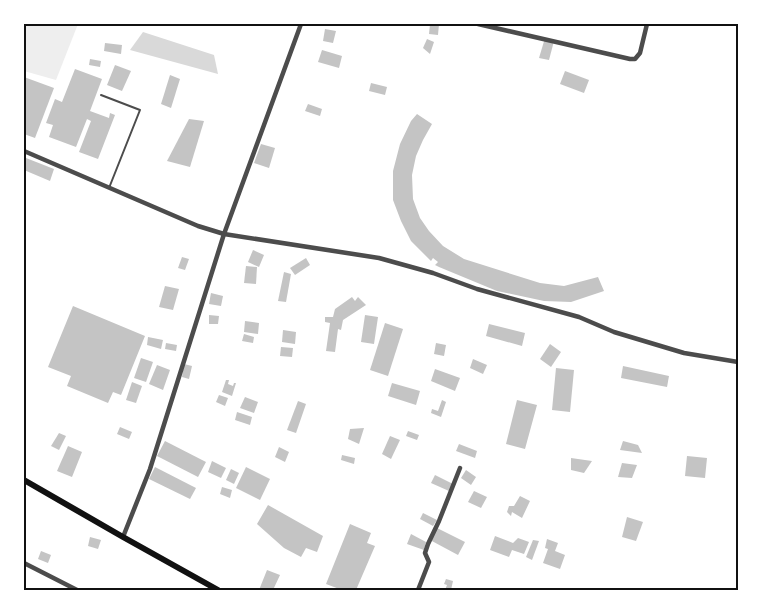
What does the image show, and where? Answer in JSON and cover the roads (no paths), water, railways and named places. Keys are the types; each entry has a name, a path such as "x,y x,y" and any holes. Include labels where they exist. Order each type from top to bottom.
{"main road":[{"path":"24,480 218,590"}],"street":[{"path":"123,537 150,469 224,234 301,24"},
{"path":"478,24 630,59 636,58 640,53 647,24"},
{"path":"24,151 198,226 224,234 379,258 432,273 476,289 579,317 614,332 684,353 738,362"},
{"path":"418,590 429,562 425,553 428,544 460,468"},
{"path":"24,563 77,590"}],"lane":[{"path":"101,95 140,110 109,188"}]}
